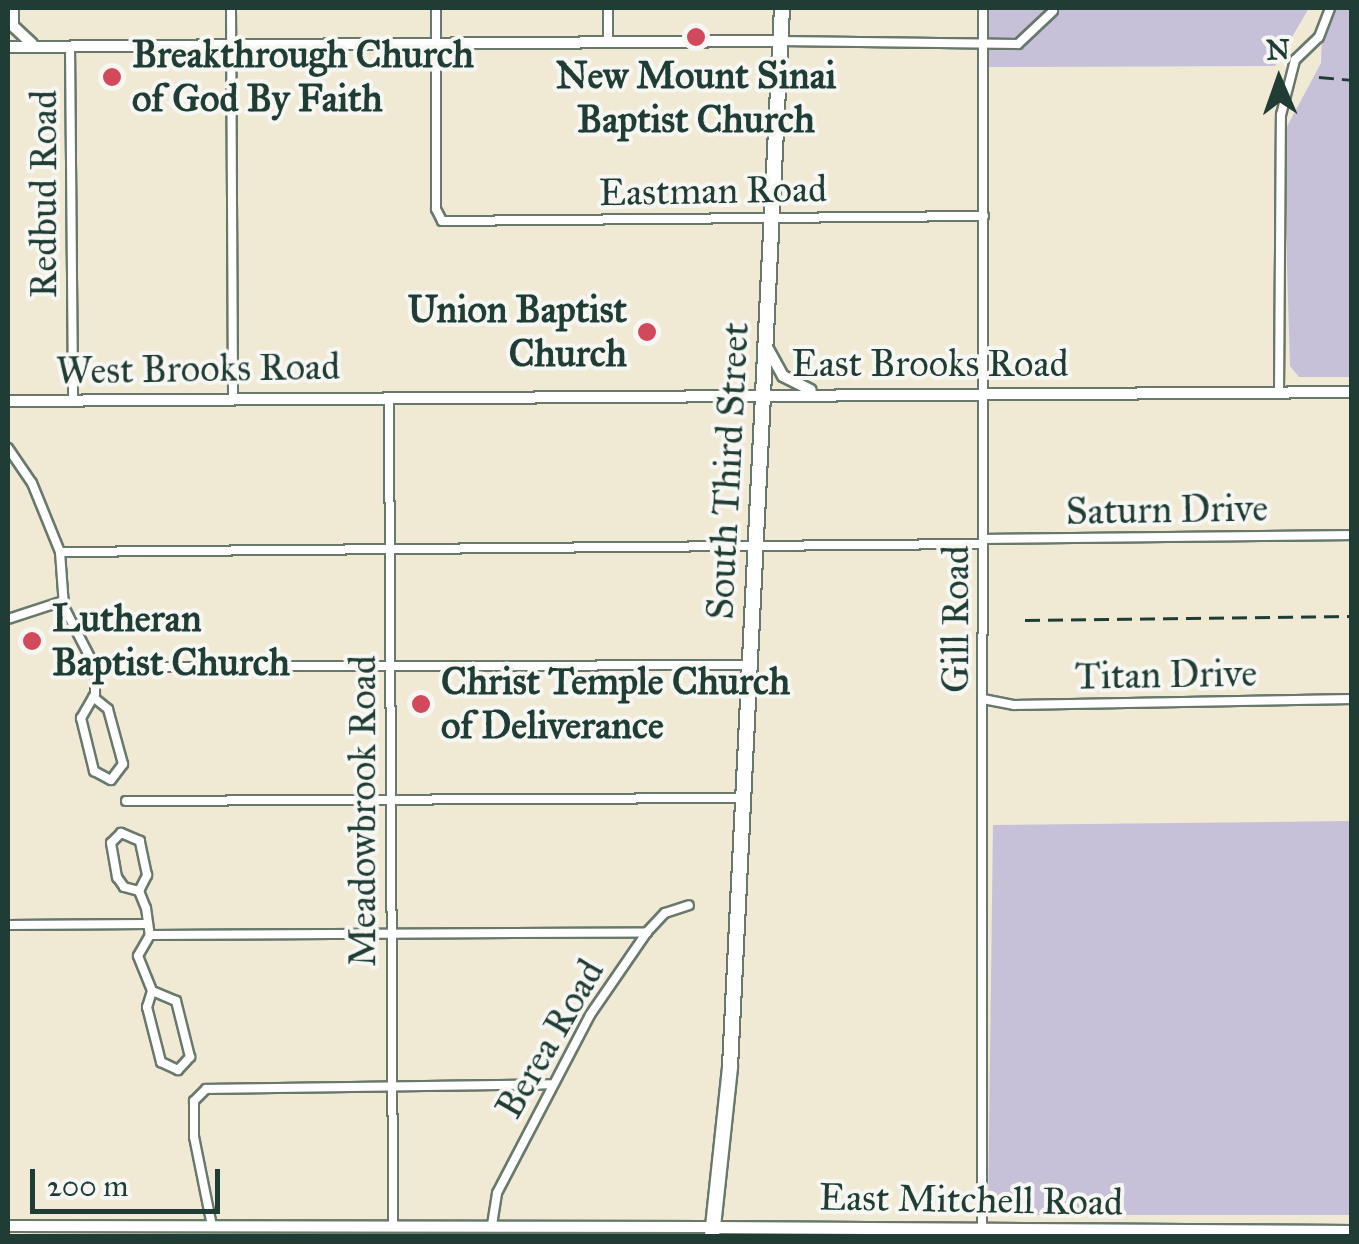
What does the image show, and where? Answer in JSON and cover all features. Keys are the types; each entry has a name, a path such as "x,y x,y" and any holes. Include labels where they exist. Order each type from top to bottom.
{"highway":[{"name":"South Third Street","path":"712,1232 730,1067 782,8"}],"main road":[{"path":"13,8 13,26 38,47"},
{"path":"8,50 780,41"},
{"path":"767,347 791,384 826,395"},
{"name":"East Brooks Road","path":"389,397 1352,392"},
{"name":"West Brooks Road","path":"8,401 389,397"},
{"path":"8,1226 492,1225 712,1232"},
{"name":"East Mitchell Road","path":"712,1232 1352,1231"}],"street":[{"path":"231,8 234,399"},
{"path":"436,8 436,46"},
{"path":"608,8 608,44"},
{"name":"Gill Road","path":"982,1230 983,8"},
{"path":"1279,392 1285,82 1324,29 1330,8"},
{"path":"780,41 1018,44 1053,11"},
{"name":"Eastman Road","path":"436,46 436,209 442,221 984,216"},
{"name":"Redbud Road","path":"70,47 73,401"},
{"name":"Meadowbrook Road","path":"389,397 393,1225"},
{"path":"8,448 32,483 60,552 64,601 94,668 93,697 81,718 96,774 114,780 122,761 108,708 93,697"},
{"name":"Saturn Drive","path":"60,552 756,547 1352,535"},
{"path":"8,619 64,601"},
{"path":"94,668 751,665"},
{"name":"Titan Drive","path":"983,698 1014,705 1352,699"},
{"path":"126,801 744,798"},
{"path":"139,891 124,888 117,876 112,843 121,833 140,842 147,875 139,891 150,935 138,956 152,991 147,1005 161,1062 178,1070 190,1057 176,1001 152,991"},
{"name":"Berea Road","path":"492,1225 497,1193 552,1084 647,932 664,914 690,905"},
{"path":"8,925 146,924"},
{"path":"150,935 647,932"},
{"path":"212,1226 194,1142 194,1101 202,1092 552,1084"}],"shaded area":[{"path":"987,8 1309,8 1275,66 987,67"},
{"path":"1323,8 1351,8 1351,377 1299,377 1290,366 1283,134 1321,63"},
{"path":"1351,821 1351,1215 988,1215 993,825"}],"railway":[{"path":"1319,77 1352,80"},
{"path":"1025,620 1352,616"}],"place":[{"name":"New Mount Sinai Baptist Church","path":"696,37"},
{"name":"Breakthrough Church of God By Faith","path":"112,77"},
{"name":"Union Baptist Church","path":"647,332"},
{"name":"Lutheran Baptist Church","path":"32,641"},
{"name":"Christ Temple Church of Deliverance","path":"421,704"}]}
